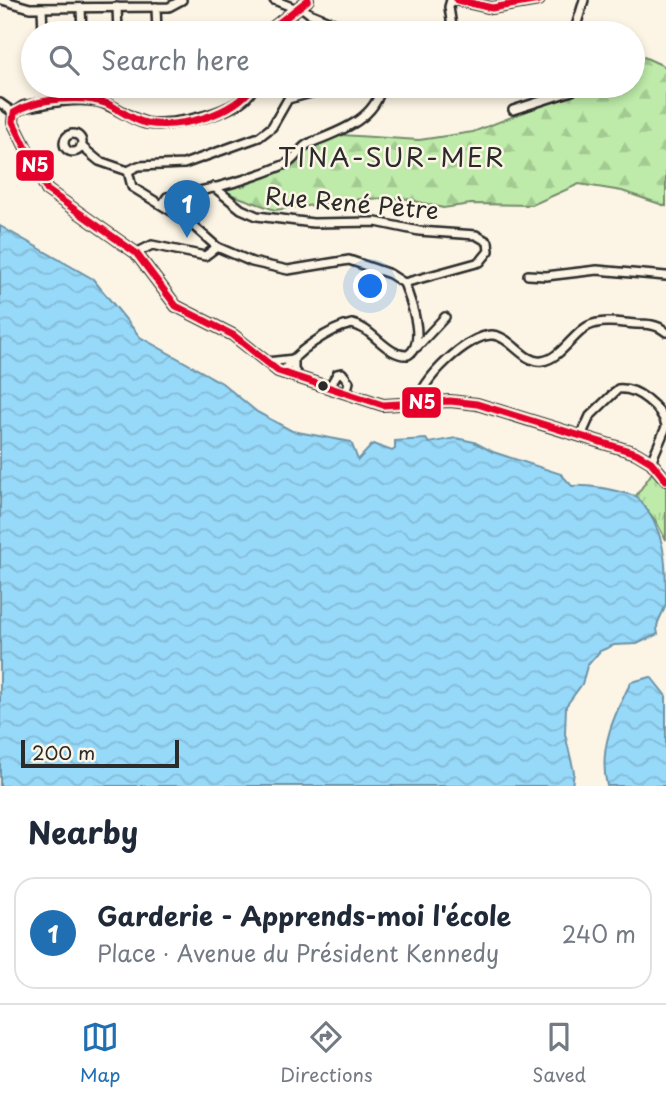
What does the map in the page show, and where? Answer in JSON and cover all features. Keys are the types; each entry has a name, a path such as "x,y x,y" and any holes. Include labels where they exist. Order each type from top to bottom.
{"main road":[{"path":"454,0 492,8 538,0"},
{"path":"281,21 302,5"},
{"path":"245,98 221,110 170,123 142,122 92,100 26,106 14,113 14,125 47,190 136,253 176,306 233,335 283,372 387,406 469,402 636,453 651,462 666,480"}],"street":[{"path":"2,0 42,8 174,6 182,0"},
{"path":"274,0 302,5 313,15 328,21"},
{"path":"451,21 449,7 454,0"},
{"path":"578,21 584,0"},
{"path":"117,7 118,21"},
{"path":"156,7 157,21"},
{"path":"42,8 43,21"},
{"path":"81,8 82,21"},
{"path":"81,146 99,161 128,171 138,166 184,164 260,137 272,127 288,99 292,98"},
{"path":"162,205 167,197 186,197 289,162 303,146 346,128 379,102 380,98"},
{"path":"513,110 550,98"},
{"path":"0,103 14,113"},
{"path":"128,171 132,187 189,222 217,247 274,269 302,269 344,260 356,261 390,274 404,283 411,304 417,347"},
{"name":"Rue René Pètre","path":"214,187 241,209 257,216 313,223 354,220 376,222 419,231 476,235 484,238 489,246 488,254 480,262 404,283"},
{"path":"136,253 152,245 205,256 217,247"},
{"path":"528,275 547,276 597,270 666,276"},
{"path":"283,372 294,359 338,329 352,324 366,329 397,354 408,355 445,317"},
{"path":"418,404 422,391 463,345 476,337 502,336 541,362 593,324 650,325 666,332"},
{"path":"267,362 294,359"},
{"path":"294,359 294,370 301,378"},
{"path":"329,388 334,377 342,373 348,379 345,393"},
{"path":"581,436 590,416 618,389 632,390 661,413 666,426 651,462"}],"green space":[{"path":"645,57 666,67 666,206 622,191 579,184 532,205 471,204 443,208 403,198 361,199 275,210 227,193 227,187 282,170 294,164 310,146 342,135 419,140 473,132 560,98 645,98"},
{"path":"656,467 666,480 666,540 655,520 636,496"}],"water":[{"path":"0,226 93,279 140,337 222,383 257,412 292,431 351,442 358,460 373,444 392,451 395,449 395,441 426,439 429,443 456,438 561,474 572,486 595,487 636,496 646,508 659,533 666,573 666,603 657,625 658,634 637,644 614,645 600,651 587,666 582,684 566,706 565,734 574,772 572,786 0,786"},
{"path":"651,677 666,696 666,786 607,786 606,746 619,707 631,682"}],"transit line":[{"name":"N5","path":"281,21 308,0"},
{"name":"N5","path":"457,0 492,8 539,0"},
{"name":"N5","path":"73,98 108,104 146,123 174,124 205,118 242,98"},
{"name":"N5","path":"73,98 47,101 23,108 14,113 13,122 47,190 136,253 176,306 233,335 278,371 383,405 450,401 477,404 636,453 651,462 666,480"}],"place":[{"name":"Garderie - Apprends-moi l'école","path":"187,238"}],"district":[{"name":"TINA-SUR-MER","path":"392,158"}]}
